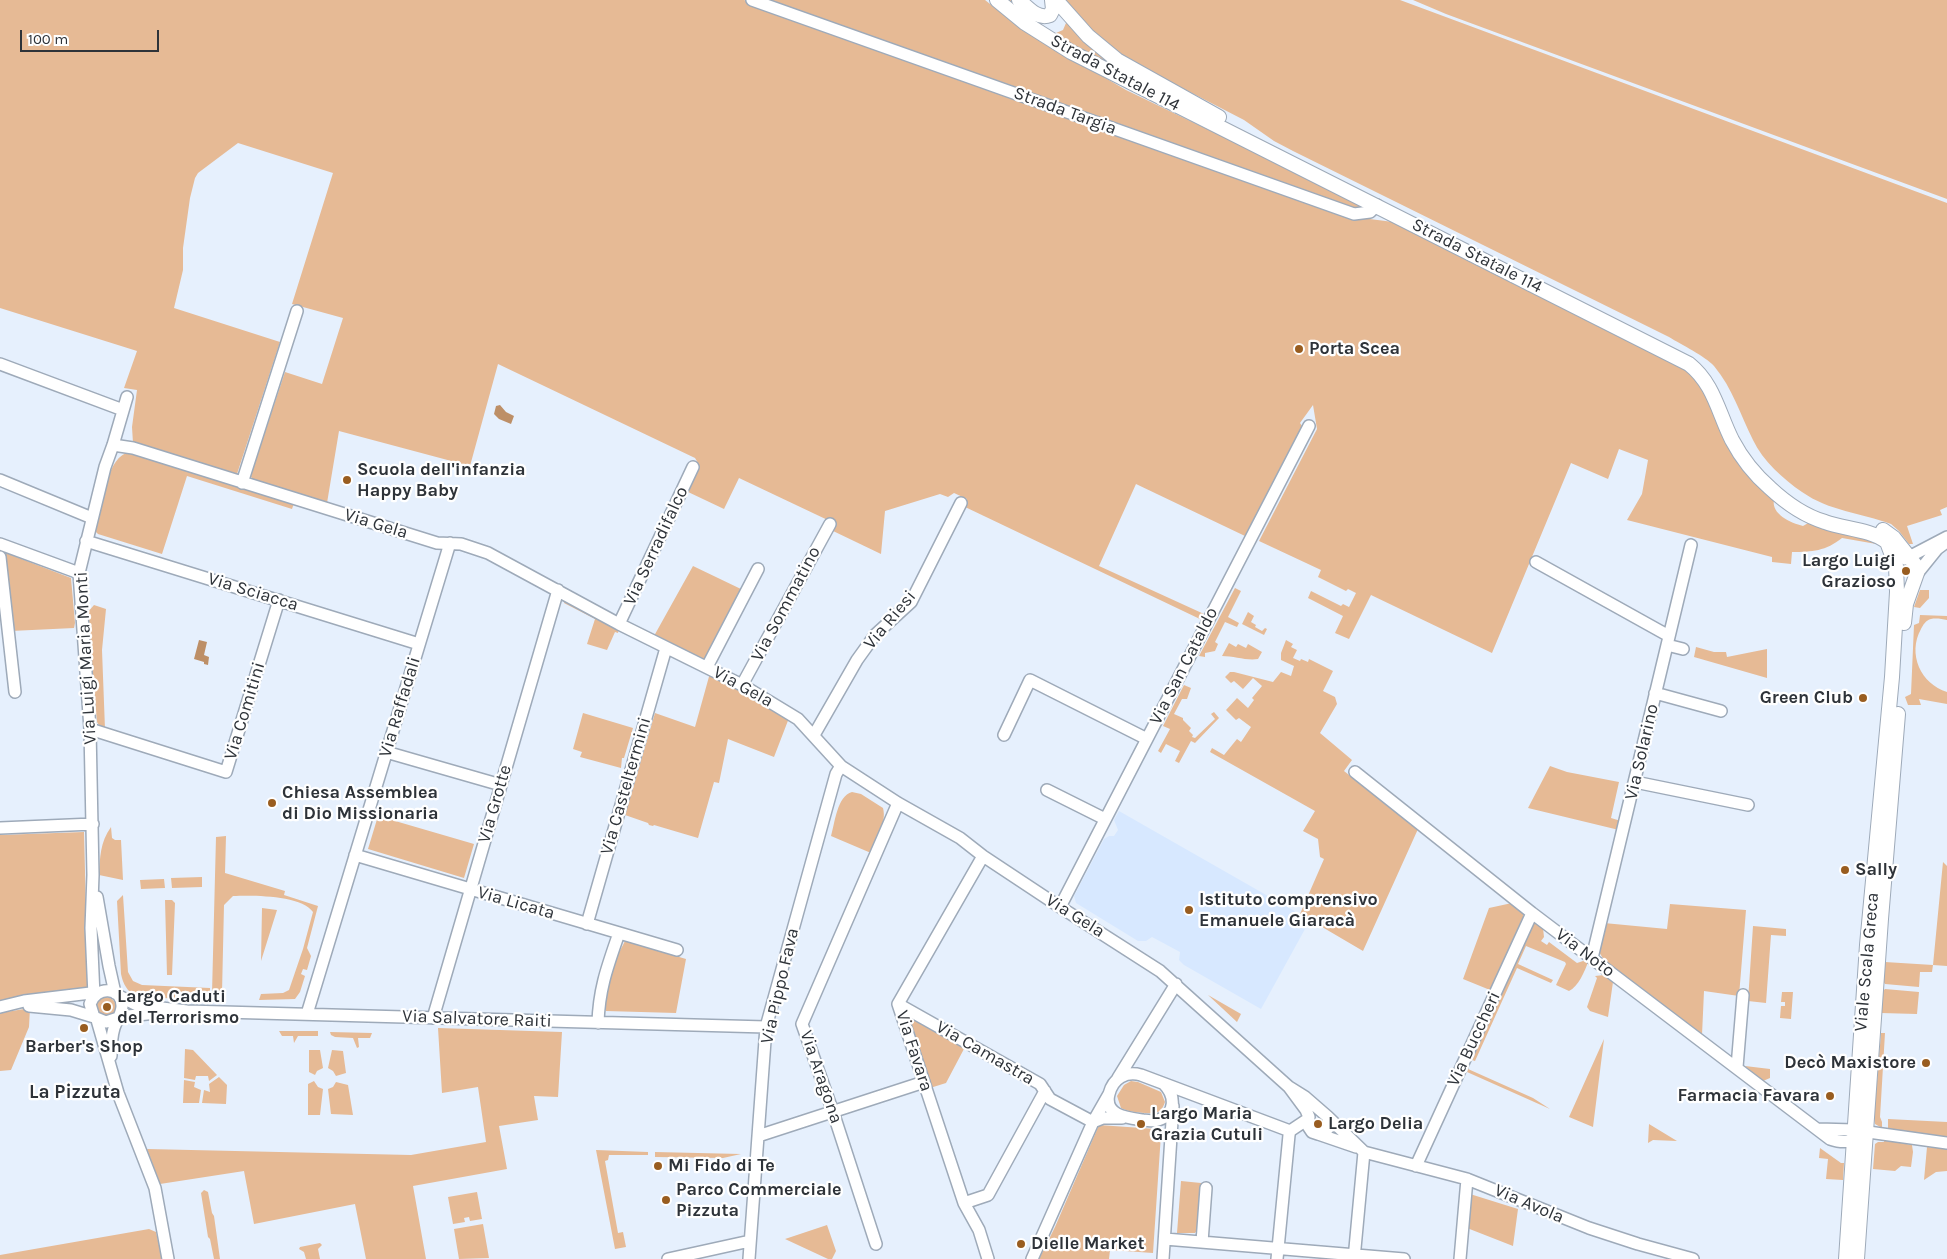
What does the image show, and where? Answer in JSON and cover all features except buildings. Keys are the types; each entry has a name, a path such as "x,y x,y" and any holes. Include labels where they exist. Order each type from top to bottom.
{"main road":[{"name":"Strada Statale 114","path":"997,0 1025,24 1071,52 1689,364 1698,372 1714,394 1732,439 1741,454 1769,488 1810,516 1825,523 1882,538 1887,542 1890,550 1907,568"},
{"path":"1019,0 1038,16 1045,17 1050,15 1054,0"},
{"name":"Strada Statale 114","path":"1054,0 1100,47 1134,69 1267,144 1656,337 1693,358 1714,376 1742,440 1762,469 1774,482 1786,492 1814,509 1828,515 1876,527 1888,533 1907,568"},
{"name":"Viale Scala Greca","path":"1857,1259 1858,1134 1907,568"},
{"name":"Viale Scala Greca","path":"1846,1259 1852,1158 1858,1134"}],"street":[{"name":"Strada Targia","path":"752,0 1354,214 1370,212 1377,205"},
{"path":"242,483 297,311"},
{"path":"0,364 123,410"},
{"name":"Via Luigi Maria Monti","path":"93,875 90,729 79,574 105,467 127,397"},
{"name":"Via San Cataldo","path":"1060,907 1309,426"},
{"name":"Via Gela","path":"113,445 133,448 437,543 461,544 488,553 619,624 742,685 798,719 841,766 898,804 960,838 983,856 1060,907 1143,958 1176,984 1289,1087"},
{"name":"Via Serradifalco","path":"619,624 693,467"},
{"path":"0,480 92,518"},
{"name":"Via Riesi","path":"814,735 858,660 876,635 911,602 961,503"},
{"name":"Via Sommatino","path":"742,685 830,524"},
{"path":"1907,568 1947,537"},
{"name":"Via Sciacca","path":"86,541 419,644"},
{"path":"1907,568 1947,541"},
{"name":"Via Raffadali","path":"306,1014 450,543"},
{"path":"0,544 79,574"},
{"name":"Via Solarino","path":"1592,958 1691,545"},
{"path":"0,557 15,692"},
{"path":"1536,562 1683,649"},
{"path":"707,667 758,569"},
{"name":"Via Grotte","path":"433,1018 558,590"},
{"name":"Via Comitini","path":"90,729 226,772 279,600"},
{"name":"Via Casteltermini","path":"586,924 666,648"},
{"path":"1004,735 1030,680 1147,739"},
{"path":"1656,693 1721,711"},
{"path":"386,752 500,785"},
{"name":"Via Pippo Fava","path":"749,1259 766,1028 836,774 841,766"},
{"name":"Via Noto","path":"1355,772 1532,913 1818,1129 1852,1158"},
{"path":"1635,782 1748,805"},
{"path":"1047,790 1105,820"},
{"name":"Via Aragona","path":"876,1244 834,1112 802,1024 898,804"},
{"path":"0,828 93,824"},
{"name":"Via Licata","path":"355,855 676,950"},
{"name":"Via Favara","path":"983,856 898,1004 964,1203 979,1230 988,1259"},
{"path":"93,875 91,928 96,994 90,1004 96,1018 120,1100 155,1188 168,1259"},
{"path":"93,875 108,966 117,995 122,1004 111,1039 110,1068"},
{"name":"Via Buccheri","path":"1416,1166 1532,913"},
{"path":"598,1023 598,1001 601,984 619,933"},
{"path":"1032,1259 1093,1122 1176,984"},
{"path":"0,1008 24,1001 110,991 137,1005 187,1011"},
{"path":"1737,1068 1743,995"},
{"name":"Via Camastra","path":"898,1004 1040,1084 1050,1098 1093,1122"},
{"path":"0,1008 36,1006 71,1010 110,1022 131,1014 187,1011"},
{"name":"Via Salvatore Raiti","path":"187,1011 766,1028"},
{"path":"1134,1052 1133,1064 1141,1075"},
{"path":"1118,1078 1125,1074 1141,1075 1288,1132"},
{"path":"758,1136 924,1082"},
{"path":"1163,1259 1173,1106 1172,1095 1164,1084"},
{"path":"1289,1087 1302,1103 1309,1118 1309,1129 1318,1134 1326,1131 1329,1127 1326,1115"},
{"path":"1289,1087 1326,1115 1362,1150 1355,1257"},
{"path":"964,1203 988,1195 1045,1092"},
{"path":"1109,1094 1112,1109 1122,1118"},
{"path":"1155,1121 1165,1117 1173,1106"},
{"path":"1288,1132 1316,1113 1326,1115"},
{"path":"1093,1122 1103,1118 1155,1121 1166,1127 1171,1137"},
{"path":"1818,1129 1947,1143"},
{"path":"1277,1254 1288,1132"},
{"name":"Via Avola","path":"1318,1134 1362,1150 1468,1179 1589,1228 1693,1259"},
{"path":"1830,1139 1844,1142 1858,1134"},
{"path":"1460,1259 1468,1179"},
{"path":"1202,1242 1206,1188"},
{"path":"1165,1239 1202,1242 1277,1254 1404,1259"},
{"path":"668,1259 750,1242"}],"shaded area":[{"path":"0,0 744,0 1354,217 1401,223 1688,371 1706,391 1743,464 1762,490 1774,500 1774,505 1779,514 1798,525 1803,526 1810,522 1880,540 1882,545 1842,538 1830,546 1818,550 1792,552 1791,564 1772,562 1772,557 1627,520 1642,494 1648,460 1619,449 1608,479 1571,463 1492,653 1371,595 1349,639 1335,633 1343,616 1308,598 1311,591 1341,606 1343,604 1349,607 1356,593 1348,589 1346,591 1318,577 1321,570 1259,541 1317,429 1313,405 1300,423 1302,426 1245,536 1136,484 1099,566 1204,614 1202,620 963,506 967,499 954,493 948,497 940,494 885,511 881,554 831,530 834,523 739,478 724,509 686,491 698,463 695,458 498,364 470,466 339,431 327,503 254,480 251,477 285,372 322,384 343,318 292,304 333,173 238,143 198,173 190,198 183,248 183,270 174,308 280,342 237,474 133,443 132,427 137,390 124,388 137,351 0,308"},
{"path":"765,0 985,0 1020,28 1126,90 1358,202 1361,208 1360,211"},
{"path":"1004,0 1012,0 1051,32 1056,33 1063,30 1066,23 1064,16 1142,79 1072,47"},
{"path":"1062,0 1400,0 1947,203 1947,507 1940,510 1942,515 1907,526 1913,544 1909,544 1891,524 1834,508 1812,498 1781,475 1762,455 1721,375 1710,362 1669,337 1293,151 1274,141 1244,120 1126,59 1106,46"},
{"path":"1413,0 1947,0 1947,199 1446,14"},
{"path":"500,405 506,412 514,416 511,424 499,419 494,414 496,406"},
{"path":"130,452 294,503 292,509 187,476 162,554 98,534 96,532 96,524 103,493 111,471 122,455"},
{"path":"6,553 71,578 74,628 11,631 4,555"},
{"path":"693,566 743,590 705,661 654,636"},
{"path":"1235,588 1241,591 1228,617 1239,623 1237,627 1225,622 1215,642 1218,644 1215,651 1205,653 1205,657 1199,656"},
{"path":"1920,590 1929,590 1929,598 1920,608 1914,607"},
{"path":"565,598 619,628 618,633 615,632 607,650 587,644 595,619 564,603"},
{"path":"94,605 106,609 102,650 105,729 100,727 97,722 87,613"},
{"path":"1248,612 1254,616 1251,622 1256,625 1255,627 1262,631 1265,628 1267,629 1264,635 1242,624"},
{"path":"1920,615 1947,616 1947,620 1933,619 1926,622 1922,627 1915,648 1919,667 1924,675 1938,688 1947,692 1947,704 1919,699 1921,705 1908,705 1905,697 1911,694 1914,625 1919,623"},
{"path":"199,640 207,642 204,655 209,657 208,665 194,659"},
{"path":"1286,640 1293,644 1291,647 1297,650 1293,658 1308,662 1309,659 1333,671 1323,691 1335,697 1337,704 1320,733 1352,760 1344,771 1418,829 1363,951 1300,914 1324,859 1320,857 1318,839 1303,831 1315,811 1210,752 1212,748 1224,755 1237,739 1241,742 1251,727 1239,718 1236,720 1226,710 1237,698 1248,708 1254,700 1252,698 1262,686 1253,678 1243,689 1234,681 1231,683 1225,677 1230,672 1234,672 1273,682 1281,672 1291,676 1294,666 1281,660 1281,653"},
{"path":"1229,643 1236,647 1238,644 1246,648 1248,644 1262,652 1258,659 1222,656"},
{"path":"1696,647 1714,652 1726,652 1727,657 1767,649 1767,678 1694,657"},
{"path":"710,673 789,718 774,757 728,739 719,783 714,782 698,838 649,825 625,815 655,713 695,727"},
{"path":"1184,685 1191,688 1187,699 1182,699 1174,714 1183,718 1191,728 1189,731 1193,735 1192,737 1195,738 1215,719 1211,714 1214,712 1219,718 1195,743 1191,741 1179,763 1175,761 1180,751 1166,744 1161,753 1158,751 1170,729 1163,726"},
{"path":"583,713 633,728 624,758 622,758 621,768 580,757 582,752 573,749"},
{"path":"1550,766 1567,772 1619,782 1611,818 1621,821 1619,830 1528,808"},
{"path":"852,792 861,794 883,808 884,820 871,853 831,836 840,804"},
{"name":"Istituto comprensivo Emanuele Giaracà","path":"1119,811 1310,920 1261,1009 1184,965 1179,960 1180,952 1152,937 1146,941 1138,941 1076,903 1074,896 1104,839 1114,836 1118,830 1114,820"},
{"path":"378,816 474,844 464,878 368,849"},
{"path":"111,827 112,838 121,840 123,880 99,875 103,844"},
{"path":"84,832 87,949 90,987 0,1002 0,835"},
{"path":"226,836 225,873 285,891 284,895 318,906 307,948 311,956 307,970 303,969 301,974 305,976 300,992 295,999 259,1000 261,994 283,993 289,990 313,912 299,902 264,896 233,896 224,905 222,993 212,993 216,837"},
{"path":"1943,862 1947,866 1947,966 1933,965"},
{"path":"202,877 202,887 172,888 171,878"},
{"path":"164,879 165,888 141,889 140,880"},
{"path":"123,895 128,972 133,981 142,985 210,988 210,993 176,992 175,998 149,998 134,995 129,990 124,984 121,974 117,901"},
{"path":"165,900 172,900 175,903 172,975 167,975"},
{"path":"1512,903 1523,911 1523,917 1490,990 1463,979 1489,908"},
{"path":"1670,904 1746,910 1739,996 1704,991 1702,1035 1604,960 1599,952 1604,923 1667,929"},
{"path":"262,908 277,910 261,961"},
{"path":"1534,921 1543,928 1544,937 1541,941 1547,945 1549,942 1577,963 1586,960 1588,962 1585,970 1578,982 1569,991 1556,985 1566,964 1565,962 1526,946 1518,964 1553,980 1551,983 1517,968 1475,1061 1472,1060"},
{"path":"1753,926 1786,929 1786,936 1771,935 1766,1003 1748,1001"},
{"path":"625,941 686,959 676,1013 606,1011 605,991 608,974"},
{"path":"1885,962 1933,965 1932,972 1920,972 1919,987 1885,984 1883,981"},
{"path":"1604,975 1613,982 1608,1017 1590,1011 1587,1007 1597,978 1595,976"},
{"path":"1885,989 1919,992 1917,1014 1881,1013 1883,991"},
{"path":"1782,992 1793,992 1791,1019 1780,1018 1781,1006 1785,1006 1785,1002 1781,1002"},
{"path":"1208,995 1241,1014 1237,1022"},
{"path":"106,997 113,1000 116,1007 113,1014 106,1017 99,1014 96,1007 99,1000"},
{"path":"30,1008 29,1027 11,1070 0,1071 0,1013"},
{"path":"914,1019 965,1047 946,1083 930,1088 908,1020"},
{"path":"438,1028 562,1032 558,1097 534,1096 538,1120 499,1126 507,1169 413,1186 426,1259 366,1259 355,1204 254,1224 244,1171 160,1184 147,1149 411,1155 486,1142 478,1087 442,1093"},
{"path":"279,1031 318,1031 318,1036 298,1036 294,1043 293,1036 282,1036"},
{"path":"330,1032 372,1033 370,1038 358,1038 359,1047 357,1048 353,1038 335,1037"},
{"path":"1881,1033 1885,1033 1880,1117 1882,1128 1875,1124 1874,1118"},
{"path":"1604,1039 1593,1127 1569,1117"},
{"path":"185,1049 193,1050 217,1075 209,1081 208,1076 196,1076 195,1080 184,1078"},
{"path":"309,1050 320,1050 323,1068 317,1071 315,1075 309,1072"},
{"path":"332,1050 343,1051 346,1073 336,1076 328,1068"},
{"path":"1745,1066 1770,1069 1770,1078 1763,1081"},
{"path":"1468,1069 1533,1098 1550,1109 1467,1072"},
{"path":"219,1077 227,1085 226,1104 202,1103 204,1090 210,1092 209,1084"},
{"path":"184,1080 195,1082 194,1087 201,1090 199,1103 183,1103"},
{"path":"314,1081 318,1087 323,1089 320,1115 308,1115 308,1084"},
{"path":"1131,1081 1161,1092 1165,1102 1161,1110 1155,1113 1145,1113 1128,1111 1121,1108 1117,1096 1124,1085"},
{"path":"336,1082 348,1085 353,1115 331,1114 328,1089 333,1087"},
{"path":"1888,1119 1947,1122 1947,1137 1888,1130"},
{"path":"1649,1124 1677,1141 1653,1140 1648,1143"},
{"path":"1099,1125 1156,1129 1161,1134 1153,1253 1110,1250 1109,1259 1039,1259 1055,1227"},
{"path":"1884,1140 1912,1145 1911,1167 1901,1166 1895,1171 1873,1169 1875,1144 1884,1142"},
{"path":"1927,1147 1947,1149 1947,1171 1936,1172 1924,1180"},
{"path":"1820,1148 1841,1163 1844,1163 1843,1180 1826,1179 1828,1159 1819,1158"},
{"path":"596,1150 648,1152 648,1155 609,1155 608,1160 605,1161 618,1233 623,1232 626,1247 615,1249"},
{"path":"655,1152 741,1154 723,1158 655,1157"},
{"path":"1181,1181 1201,1183 1198,1229 1195,1233 1177,1233"},
{"path":"204,1190 208,1192 214,1216 220,1259 214,1259 208,1237 201,1193"},
{"path":"477,1192 482,1219 470,1221 469,1217 464,1218 465,1222 453,1224 448,1197"},
{"path":"1470,1194 1518,1209 1513,1246 1467,1228"},
{"path":"483,1224 489,1258 459,1259 454,1229"},
{"path":"827,1225 836,1251 832,1259 828,1259 785,1239"},
{"path":"149,1229 156,1232 162,1259 0,1259 0,1255"},
{"path":"320,1243 322,1245 318,1249 320,1259 306,1259 304,1252 299,1249 300,1247"}],"place":[{"name":"Porta Scea","path":"1299,349"},
{"name":"Scuola dell'infanzia Happy Baby","path":"347,480"},
{"name":"Largo Luigi Grazioso","path":"1906,571"},
{"name":"Green Club","path":"1863,698"},
{"name":"Chiesa Assemblea di Dio Missionaria","path":"272,803"},
{"name":"Sally","path":"1845,870"},
{"name":"Istituto comprensivo Emanuele Giaracà","path":"1189,910"},
{"name":"Largo Caduti del Terrorismo","path":"107,1007"},
{"name":"Barber's Shop","path":"84,1028"},
{"name":"Decò Maxistore","path":"1926,1063"},
{"name":"Farmacia Favara","path":"1830,1096"},
{"name":"Largo Maria Grazia Cutuli","path":"1141,1124"},
{"name":"Largo Delia","path":"1318,1124"},
{"name":"Mi Fido di Te","path":"658,1166"},
{"name":"Parco Commerciale Pizzuta","path":"666,1200"},
{"name":"Dielle Market","path":"1021,1244"}],"district":[{"name":"La Pizzuta","path":"75,1093"}]}
